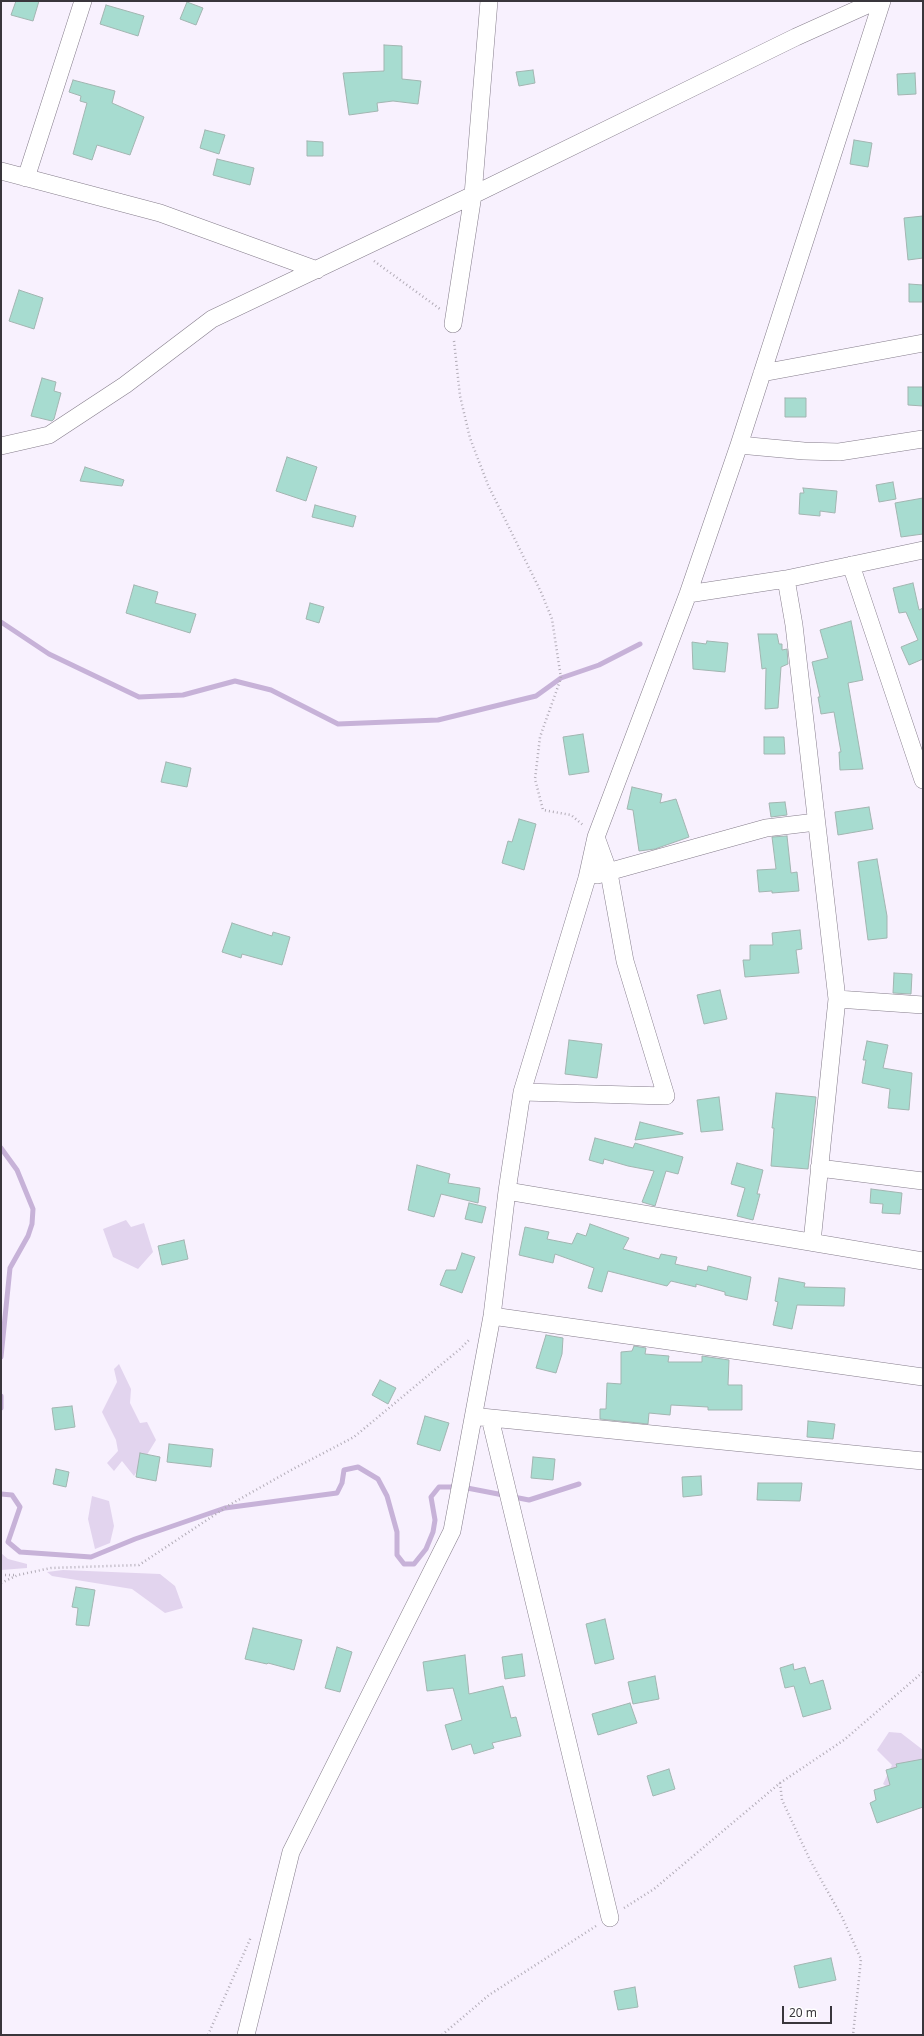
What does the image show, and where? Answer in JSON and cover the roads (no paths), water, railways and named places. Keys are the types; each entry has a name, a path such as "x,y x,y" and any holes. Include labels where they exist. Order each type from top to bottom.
{"street":[{"path":"26,178 83,1"},
{"path":"453,324 473,195 489,1"},
{"path":"1,446 49,436 125,385 212,319 473,195 796,37 876,1"},
{"path":"246,2035 291,1852 452,1531 482,1417 506,1191 522,1092 587,878 596,837 688,594 739,444 882,1"},
{"path":"1,171 160,213 317,270"},
{"path":"762,373 923,343"},
{"path":"739,444 804,451 839,452 923,439"},
{"path":"688,594 786,579 923,550"},
{"path":"851,565 923,780"},
{"path":"786,579 794,625 837,999 812,1242"},
{"path":"587,878 766,828 816,822"},
{"path":"522,1092 666,1096 625,961 608,873 596,837"},
{"path":"837,999 923,1004"},
{"path":"819,1168 923,1181"},
{"path":"506,1191 923,1261"},
{"path":"492,1316 923,1377"},
{"path":"482,1417 923,1461"},
{"path":"482,1417 610,1918"}],"waterway":[{"path":"1,622 49,654 139,697 183,695 235,681 271,690 338,724 438,720 536,696 561,678 599,665 640,644"},
{"path":"1,1148 17,1170 33,1209 32,1224 28,1236 10,1268 1,1357"},
{"path":"1,1396 1,1408"},
{"path":"1,1494 12,1495 20,1507 8,1542 20,1552 91,1557 135,1539 225,1508 337,1493 342,1483 344,1470 358,1467 378,1479 387,1496 397,1532 397,1555 404,1564 414,1564 426,1549 433,1532 435,1520 431,1497 439,1487 462,1487 529,1500 579,1484"}]}
